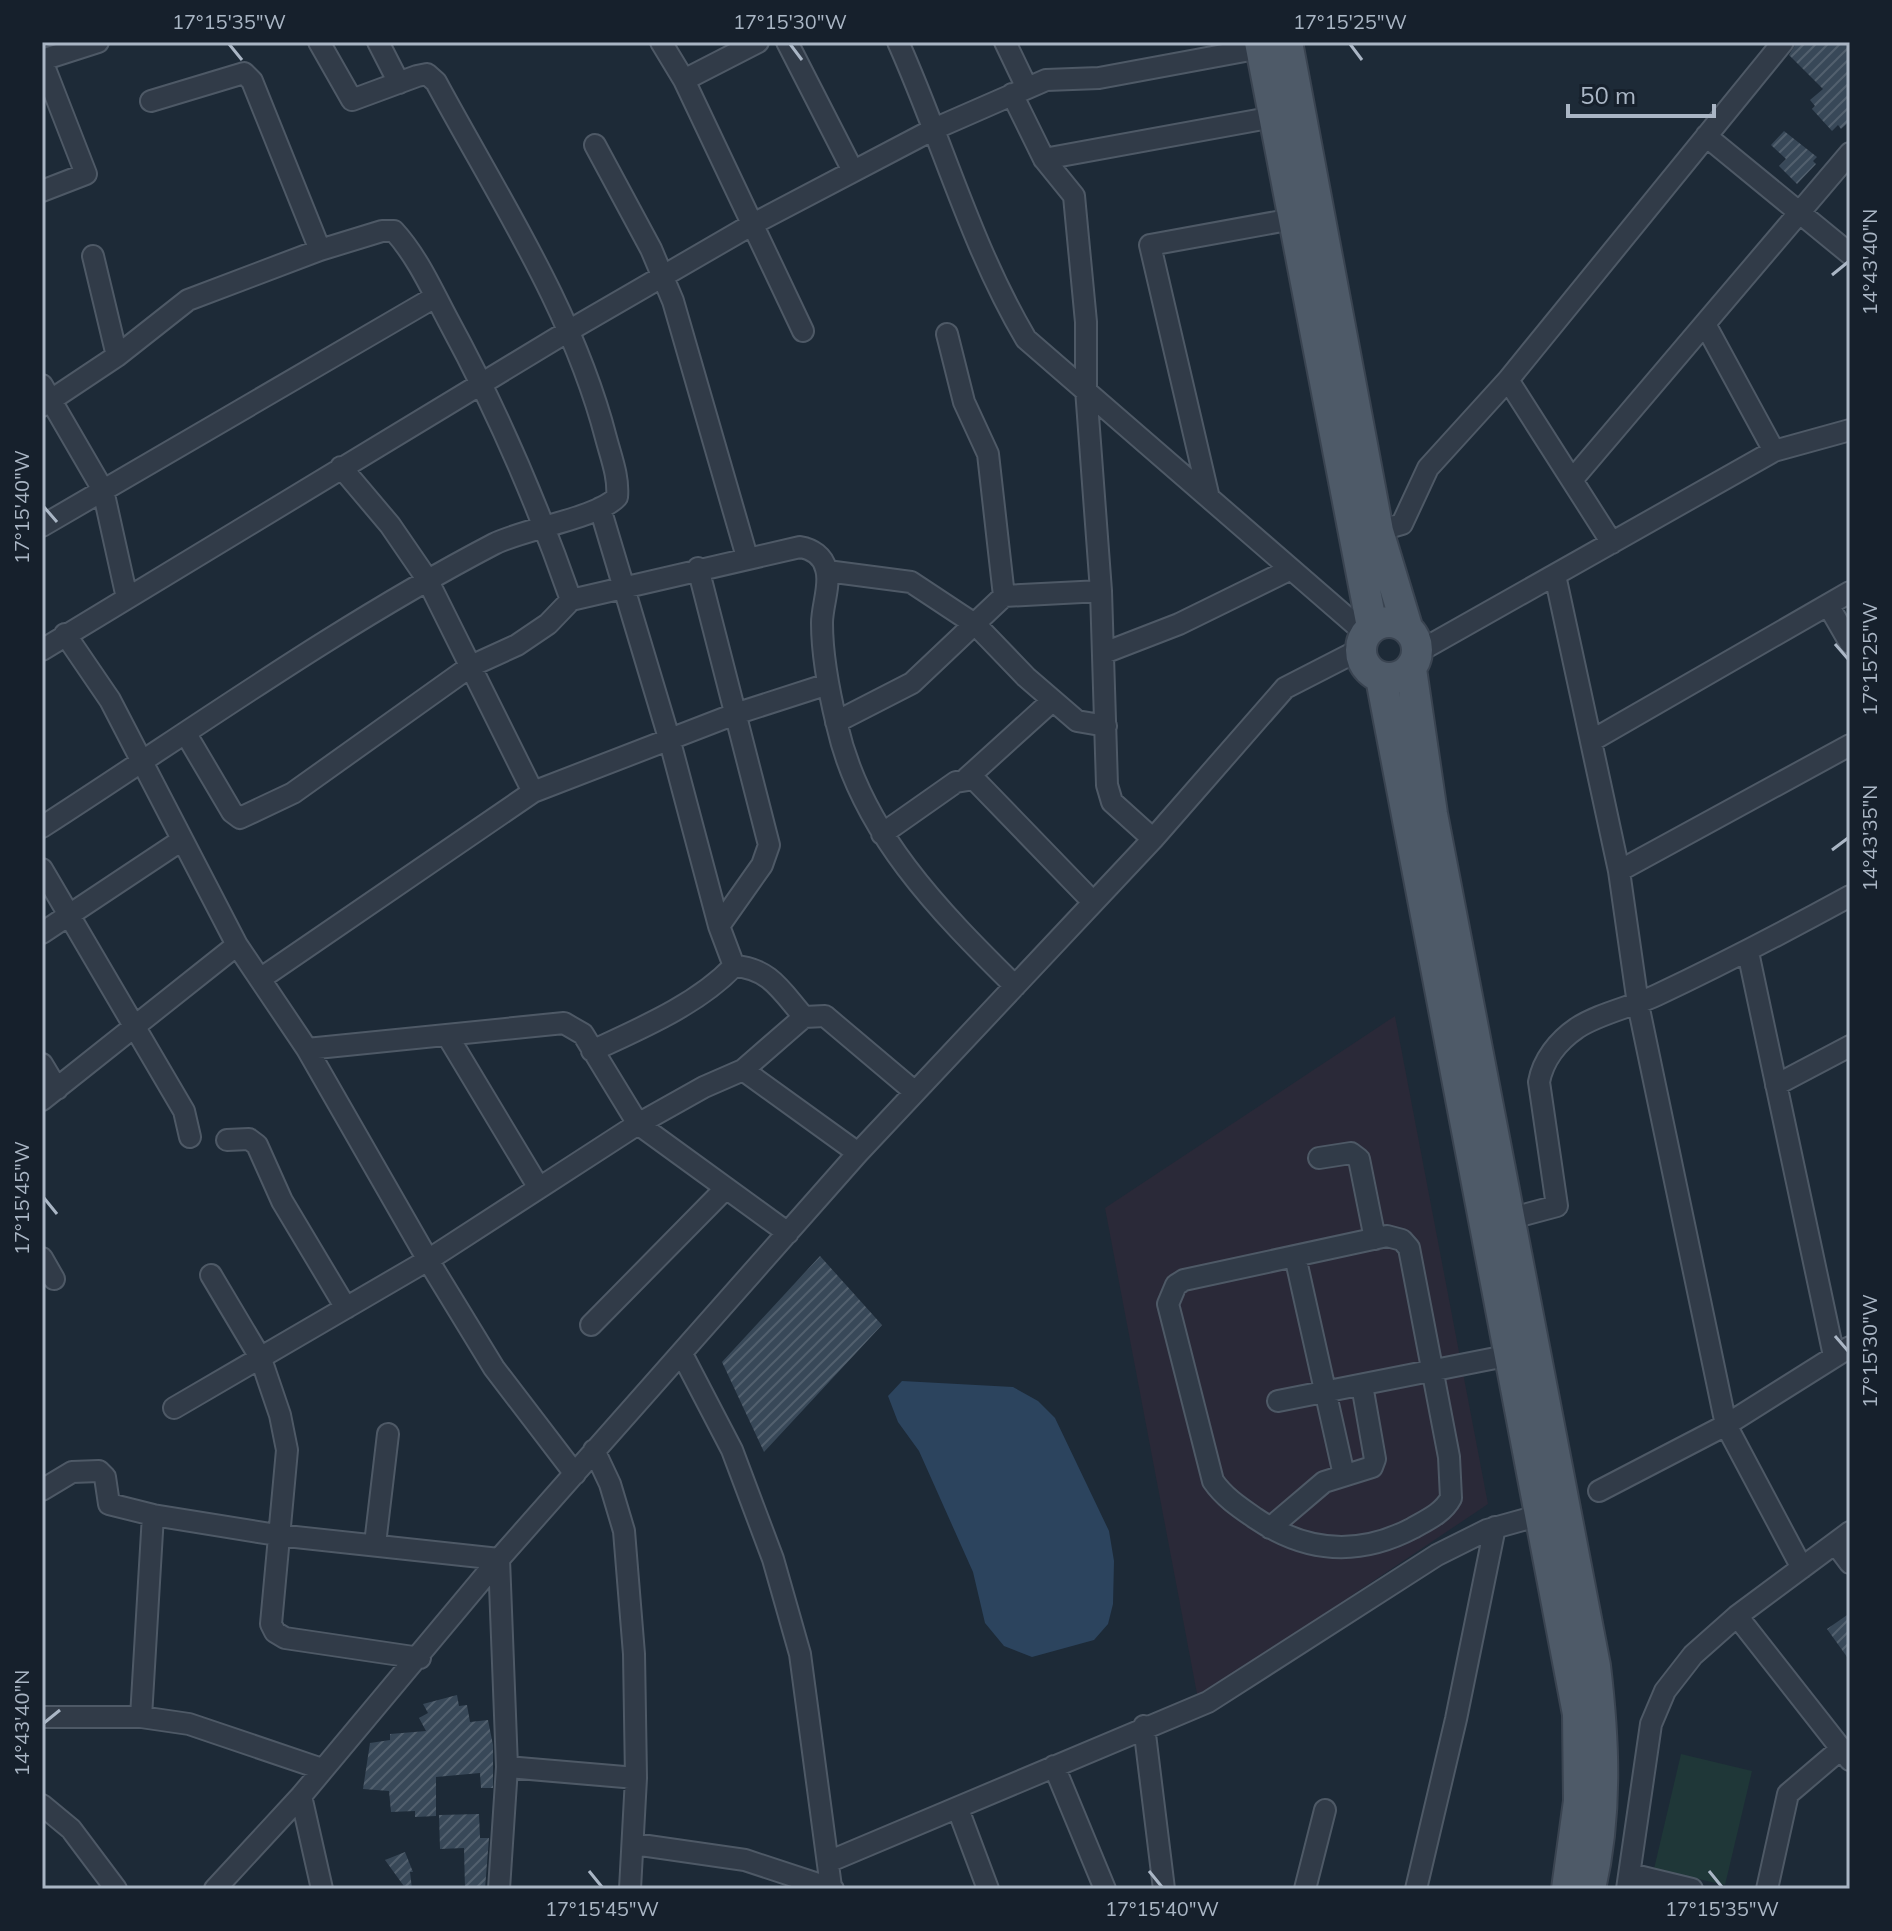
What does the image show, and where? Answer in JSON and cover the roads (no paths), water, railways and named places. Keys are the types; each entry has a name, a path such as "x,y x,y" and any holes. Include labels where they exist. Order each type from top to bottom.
{"main road":[{"path":"1269,44 1274,117 1366,637 1366,667 1381,678 1397,678 1412,649"},
{"path":"1269,44 1378,531 1412,649 1432,814 1509,1219 1541,1515 1570,1659 1579,1728 1577,1832 1567,1889"},
{"path":"1366,637 1383,622 1412,649"},
{"path":"1381,678 1522,1352 1587,1617 1602,1725 1602,1822 1590,1889"}],"street":[{"path":"42,191 86,174 42,60 98,42"},
{"path":"42,827 427,579 502,540 600,508 617,497 616,476 595,393 570,330 436,82 427,74 352,100 319,42"},
{"path":"378,42 399,83"},
{"path":"661,42 684,80 803,331"},
{"path":"684,80 758,42"},
{"path":"787,42 853,171"},
{"path":"215,1889 301,1796 420,1658 499,1559 858,1153 1153,839 1285,688 1366,637 1208,494 1037,351 1011,313 942,156 898,42"},
{"path":"1005,42 1044,159 1074,196 1086,322 1086,389 1101,591 1109,794 1121,812 1153,839"},
{"path":"1378,531 1402,524 1428,468 1508,380 1783,42"},
{"path":"42,650 570,330 753,224 934,129 1019,91 1063,77 1099,78 1269,44"},
{"path":"151,101 244,73 252,81 320,250"},
{"path":"1044,159 1274,117"},
{"path":"1706,136 1850,254"},
{"path":"595,145 664,276 747,557"},
{"path":"1572,480 1850,153"},
{"path":"1208,494 1150,245 1293,219"},
{"path":"127,598 103,490 45,397 117,356 188,300 320,250 382,231 394,231 483,383 545,525 571,600"},
{"path":"93,256 117,356"},
{"path":"42,526 435,297"},
{"path":"1705,324 1774,451"},
{"path":"947,334 964,402 988,454 1004,596"},
{"path":"1508,380 1612,543"},
{"path":"1412,649 1555,575 1774,451 1850,430"},
{"path":"341,467 390,525 427,579 533,792"},
{"path":"600,508 669,738 719,926 734,966"},
{"path":"186,734 232,812 240,818 253,816 293,793 471,666 517,645 548,624 571,600 624,585 800,547 814,552 827,571 821,620 828,684 851,777 882,834 958,931 1015,986"},
{"path":"698,568 769,845 762,865 719,926"},
{"path":"1104,653 1206,612 1289,570"},
{"path":"827,571 903,579 976,625 1052,701 1083,724 1106,726"},
{"path":"1555,575 1619,871 1638,1004 1726,1425 1802,1568"},
{"path":"836,722 912,683 1004,596 1101,591"},
{"path":"1591,741 1850,592"},
{"path":"1828,605 1850,643"},
{"path":"65,634 110,700 237,945 307,1049 428,1260 494,1368 575,1474"},
{"path":"260,979 533,792 669,738 828,684"},
{"path":"882,834 967,778 1052,701"},
{"path":"1619,871 1850,745"},
{"path":"967,778 977,781 1093,902"},
{"path":"42,933 182,840"},
{"path":"42,869 184,1111 190,1137"},
{"path":"1509,1219 1557,1206 1539,1082 1541,1068 1580,1026 1638,1004 1748,952 1850,896"},
{"path":"42,1064 49,1094 237,945"},
{"path":"1599,1491 1726,1425 1842,1351 1776,1085 1748,952"},
{"path":"592,1051 686,1002 719,982 734,966 754,967 761,972 804,1017"},
{"path":"174,1408 428,1260 638,1124 743,1070 804,1017 825,1016 915,1092"},
{"path":"307,1049 564,1023 583,1034 638,1124 724,1190 788,1233"},
{"path":"447,1035 539,1188"},
{"path":"1776,1085 1850,1046"},
{"path":"743,1070 858,1153"},
{"path":"227,1140 249,1139 257,1145 282,1201 346,1308"},
{"path":"1319,1158 1351,1153 1359,1159 1375,1239"},
{"path":"591,1325 724,1190"},
{"path":"1387,1236 1402,1240 1409,1248 1453,1485 1448,1505 1388,1541 1328,1547 1301,1543 1270,1528 1232,1502 1213,1481 1168,1304 1176,1285 1184,1280 1295,1256 1387,1236"},
{"path":"1295,1256 1344,1475"},
{"path":"42,1258 54,1279"},
{"path":"211,1275 261,1359 280,1415 287,1450 271,1624 275,1632 285,1638 420,1658"},
{"path":"1278,1401 1522,1352"},
{"path":"634,1844 745,1860 832,1888 800,1654 773,1559 732,1450 682,1354"},
{"path":"1270,1528 1312,1490 1344,1475 1372,1467 1375,1459 1362,1385"},
{"path":"375,1544 388,1434"},
{"path":"594,1450 610,1484 624,1531 634,1654 636,1778 630,1889"},
{"path":"42,1490 72,1472 99,1471 105,1477 109,1504 153,1515 277,1535 499,1559"},
{"path":"141,1717 153,1515"},
{"path":"828,1862 958,1809 1144,1726 1208,1702 1400,1578 1495,1527 1541,1515"},
{"path":"1416,1889 1456,1719 1495,1527"},
{"path":"1692,1889 1628,1882 1656,1707 1693,1655 1737,1616 1842,1537 1850,1563"},
{"path":"499,1559 507,1767 499,1889"},
{"path":"1737,1616 1846,1754 1788,1794 1767,1889"},
{"path":"42,1717 141,1717 189,1724 322,1769"},
{"path":"1144,1726 1164,1889"},
{"path":"1054,1766 1105,1889"},
{"path":"507,1767 636,1778"},
{"path":"301,1796 322,1889"},
{"path":"42,1805 71,1829 116,1889"},
{"path":"958,1809 988,1889"},
{"path":"1305,1889 1325,1810"}],"water":[{"path":"902,1381 1013,1387 1038,1401 1055,1418 1109,1531 1114,1561 1113,1604 1108,1624 1094,1640 1032,1657 1004,1646 985,1623 973,1572 919,1451 898,1422 888,1396"}]}
